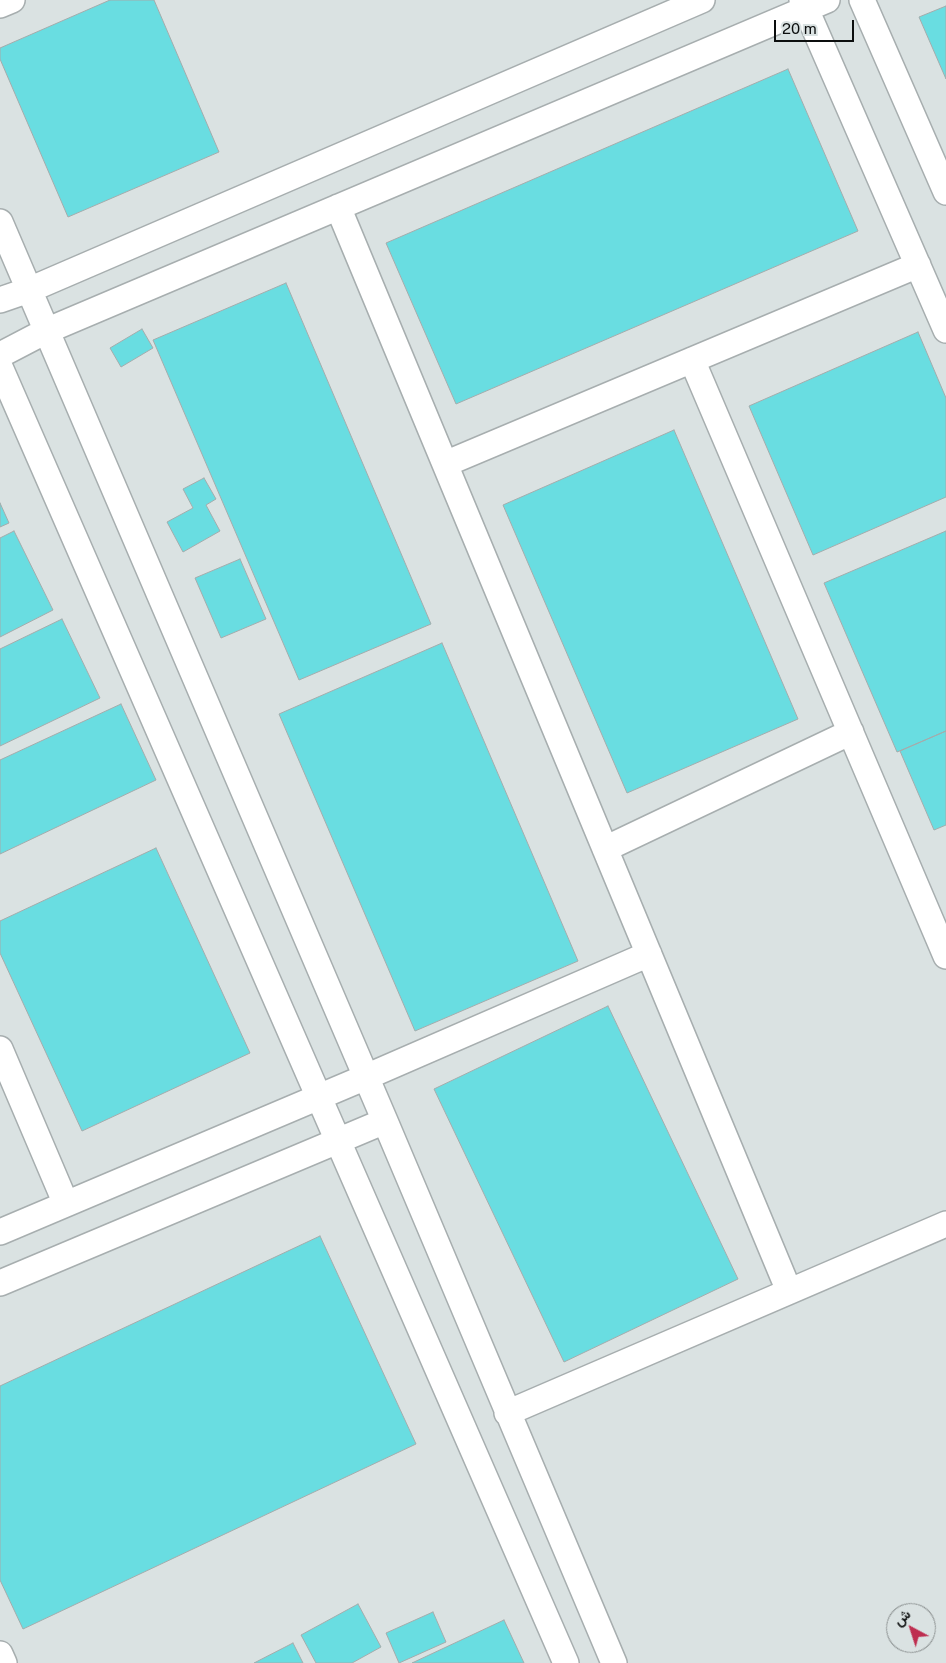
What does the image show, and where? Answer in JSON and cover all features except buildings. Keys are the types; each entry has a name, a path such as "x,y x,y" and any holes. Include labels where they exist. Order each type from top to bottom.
{"street":[{"path":"0,5 12,0"},
{"path":"0,300 29,290 702,0"},
{"path":"862,0 946,192"},
{"path":"0,355 46,331 812,3 946,330"},
{"path":"338,207 789,1292"},
{"path":"0,222 385,1121 614,1663"},
{"path":"445,464 918,265"},
{"path":"692,360 946,956"},
{"path":"0,367 566,1663"},
{"path":"605,849 851,732"},
{"path":"0,1232 366,1077 649,954"},
{"path":"0,1048 66,1204"},
{"path":"0,1283 385,1121"},
{"path":"508,1413 946,1224"},
{"path":"0,1654 4,1663"}]}
